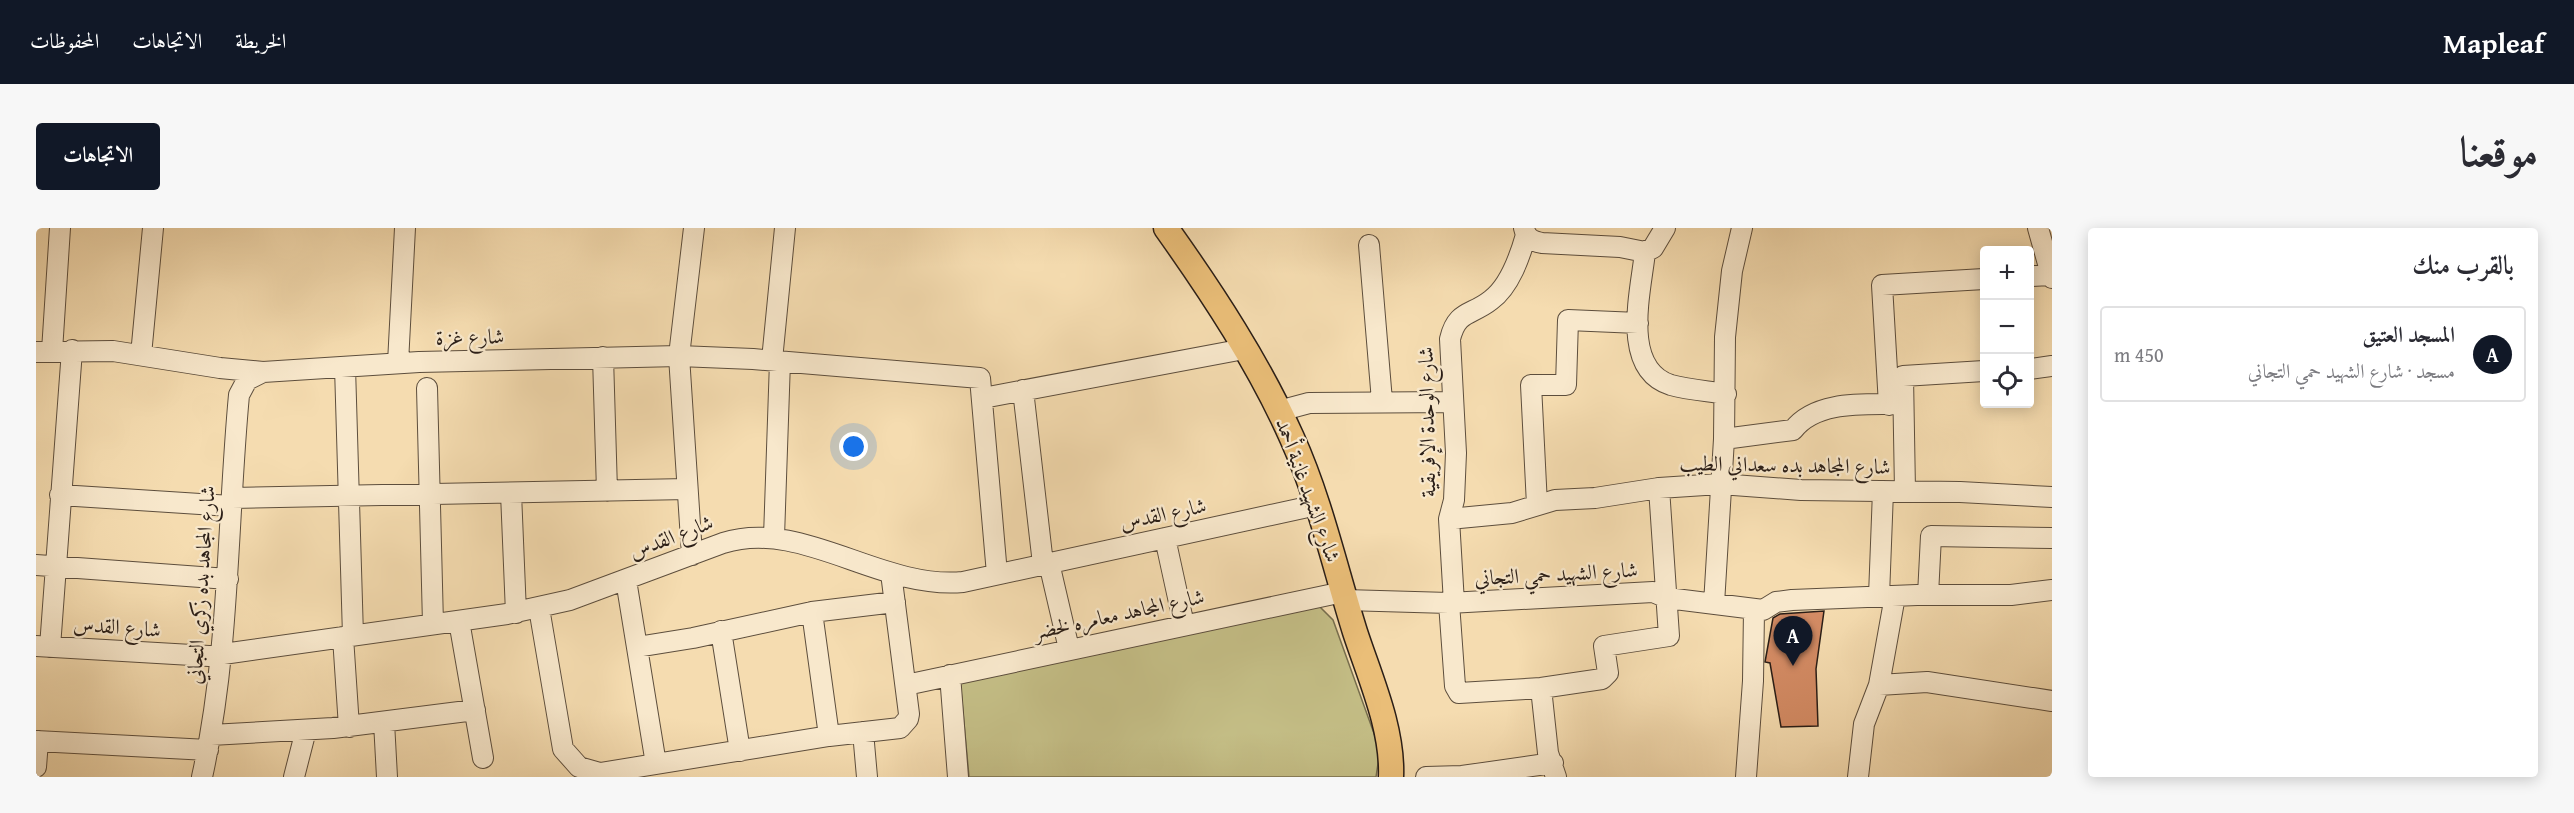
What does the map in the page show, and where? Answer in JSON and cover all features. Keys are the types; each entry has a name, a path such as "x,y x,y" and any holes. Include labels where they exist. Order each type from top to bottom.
{"main road":[{"name":"شارع الشهيد غانية أحمد","path":"1166,228 1202,279 1244,349 1279,411 1297,450 1317,505 1386,731 1391,777"}],"street":[{"path":"44,351 60,228"},
{"path":"141,355 153,228"},
{"path":"398,363 405,228"},
{"path":"692,555 679,356 694,228"},
{"path":"774,537 776,361 785,228"},
{"path":"1525,231 1533,241 1542,243 1620,247 1645,252 1653,248 1665,228"},
{"path":"1713,604 1724,439 1725,337 1728,298 1742,228"},
{"path":"2034,276 2052,276 2049,253 2038,228"},
{"name":"شارع الوحدة الإفريقية","path":"1525,231 1521,251 1500,292 1490,302 1467,312 1454,324 1450,339 1456,479 1449,519 1451,603 1455,686 1459,693 1541,688"},
{"path":"1370,245 1382,401"},
{"path":"1645,252 1638,323 1638,343 1641,356 1648,368 1670,384 1726,394"},
{"path":"1905,491 1882,285 1980,279"},
{"path":"1537,505 1531,385 1566,385 1568,320 1638,323"},
{"path":"997,574 983,398 1244,349"},
{"path":"43,646 56,566 72,350"},
{"name":"شارع غزة","path":"44,351 113,351 220,368 263,372 398,363 679,356 776,361 980,378 983,398"},
{"path":"603,357 607,491"},
{"path":"2034,368 2052,366"},
{"path":"345,367 349,727"},
{"path":"220,368 231,380 239,395"},
{"path":"1896,405 1903,376 1980,371"},
{"path":"239,395 247,380 263,372"},
{"path":"427,388 433,624"},
{"path":"1023,390 1046,563 1069,648"},
{"name":"شارع المجاهد بده زكري التجاني","path":"202,777 222,654 239,395"},
{"path":"1279,411 1309,403 1453,402"},
{"path":"1724,439 1793,430 1799,422 1823,410 1851,405 1896,405"},
{"name":"شارع المجاهد بده سعداني الطيب","path":"1449,519 1512,513 1555,500 1606,496 1659,488 1720,484 1801,490 1905,491 2052,497"},
{"path":"1426,777 1554,770 1548,753 1541,688 1602,679 1608,673 1604,646 1669,636 1659,488"},
{"path":"60,495 231,502 348,496 687,489"},
{"path":"1858,777 1864,724 1879,684 1887,596 1883,491"},
{"path":"511,493 516,613"},
{"name":"شارع القدس","path":"43,646 209,656 516,613 570,600 735,539 774,537 891,573 935,583 963,582 1317,505"},
{"path":"1928,595 1931,536 2052,538"},
{"path":"1165,538 1184,625"},
{"path":"36,565 228,579"},
{"path":"538,608 563,749 579,767 601,775 830,736 894,730 904,724 909,714 891,573"},
{"path":"626,580 656,764"},
{"name":"شارع الشهيد حمي التجاني","path":"1344,596 1451,603 1653,592 1667,598 1763,610 1782,600 1928,595 2012,595 2052,590"},
{"name":"شارع المجاهد معامره لخضر","path":"906,685 1069,648 1344,596"},
{"path":"637,647 812,612 895,602"},
{"path":"1746,777 1754,681 1754,610"},
{"path":"812,612 830,736"},
{"path":"459,621 483,758"},
{"path":"721,631 740,751"},
{"path":"950,675 958,777"},
{"path":"1879,684 1927,682 2052,701"},
{"path":"36,767 37,741 209,742 349,727 475,710"},
{"path":"384,722 387,777"},
{"path":"294,777 306,730"},
{"path":"863,732 867,777"}],"shaded area":[{"path":"1318,605 1333,620 1380,750 1376,777 969,777 960,680"}],"building":[{"path":"1824,611 1816,669 1818,726 1781,727 1770,663 1765,662 1773,618 1780,614"}],"place":[{"name":"المسجد العتيق","path":"1793,666"}]}
